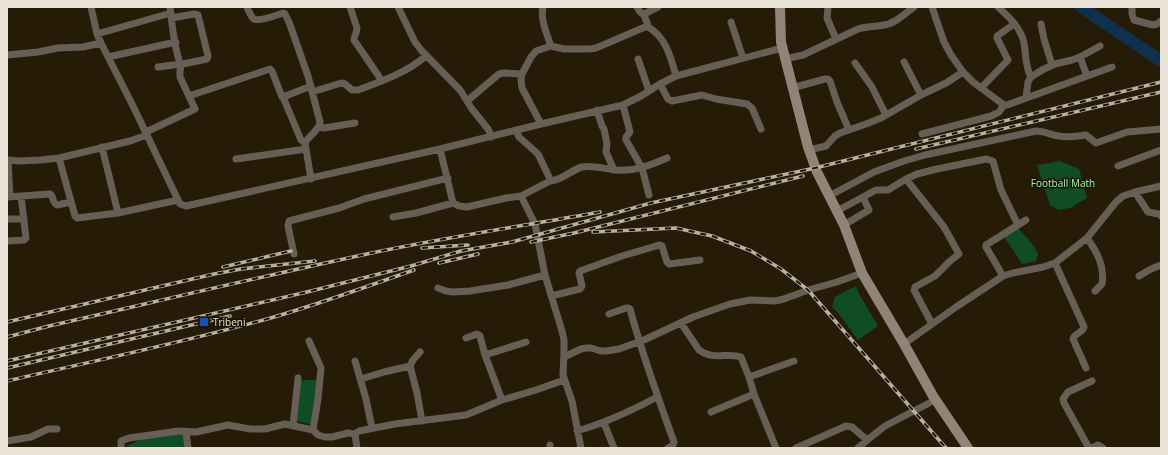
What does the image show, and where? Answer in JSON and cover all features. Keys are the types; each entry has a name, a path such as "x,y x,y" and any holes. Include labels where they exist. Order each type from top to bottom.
{"main road":[{"path":"780,7 782,48 816,172 844,225 862,273 935,400 968,448"}],"street":[{"path":"91,7 96,34 178,200 183,205 188,206 440,150 597,110 623,105 676,76 782,48"},
{"path":"247,7 252,17 256,20 283,10 289,22 300,52 320,122 319,127 307,139 306,146 311,179"},
{"path":"350,7 357,28 354,40 382,81"},
{"path":"398,7 415,42 426,56 460,90 492,137"},
{"path":"543,7 543,21 551,46"},
{"path":"637,7 648,22 648,27 661,38 664,43 669,53 676,76"},
{"path":"644,15 658,7"},
{"path":"828,7 827,18 836,39"},
{"path":"785,59 803,55 864,27 887,25 914,7"},
{"path":"932,7 944,42 963,72 1004,105"},
{"path":"998,7 1021,34 1024,42 1028,71 1031,76"},
{"path":"1132,7 1134,20 1153,25 1161,21"},
{"path":"96,34 171,13 198,15 208,56 206,59 158,67"},
{"path":"71,202 56,205 50,194 8,197 8,160 19,161 59,158 130,141 195,110 180,77 181,64 171,13"},
{"path":"731,22 743,58"},
{"path":"981,88 1008,60 997,36 1014,24"},
{"path":"1041,24 1052,65"},
{"path":"541,124 522,88 521,79 522,74 534,53 551,46 564,49 596,48 648,27"},
{"path":"108,57 176,42"},
{"path":"7,55 38,52 58,48 83,47 101,43"},
{"path":"1026,98 1028,82 1031,76 1052,65 1080,57 1100,46"},
{"path":"283,97 311,89 341,83 346,84 352,90 358,90 408,69 426,56"},
{"path":"1080,57 1087,76"},
{"path":"638,59 649,91"},
{"path":"904,62 921,95"},
{"path":"855,63 872,87 886,115"},
{"path":"922,134 991,116 999,112 1004,105 1112,67"},
{"path":"189,96 270,69 301,140 306,146"},
{"path":"809,150 826,146 838,134 886,115 946,83 963,72"},
{"path":"468,101 499,74 522,74"},
{"path":"792,88 828,79 849,130"},
{"path":"660,84 668,99 672,101 702,95 747,104 752,108 762,129"},
{"path":"623,105 630,132 626,137 626,140 642,168 649,195"},
{"path":"597,110 604,129 607,144 606,152 614,170"},
{"path":"319,127 324,128 355,123"},
{"path":"829,196 874,172 904,161 1036,131 1064,137 1086,135 1096,143 1127,132 1161,129"},
{"path":"516,130 519,137 538,154 550,180"},
{"path":"236,159 306,146"},
{"path":"102,147 118,213"},
{"path":"440,150 453,203"},
{"path":"1118,166 1161,150"},
{"path":"59,158 76,218 79,219 118,213 178,200"},
{"path":"393,217 416,213 453,203 459,206 467,207 521,196 550,180 557,180 578,168 593,167 614,170 629,170 642,168 667,158"},
{"path":"837,211 876,190 888,190 917,174 937,168 986,159 993,161 995,165 1001,190 1018,225"},
{"path":"294,254 288,226 289,221 448,178"},
{"path":"906,179 936,214 959,254 935,276 916,287 914,290 932,324"},
{"path":"904,344 1003,276 1055,263 1087,238 1119,199 1135,192 1161,186"},
{"path":"1135,192 1148,212 1159,214 1161,216"},
{"path":"7,241 24,240 26,238 22,196"},
{"path":"521,196 535,224 544,275 562,330 564,340 562,372 572,401 581,448"},
{"path":"844,225 869,210 863,197"},
{"path":"7,219 24,219"},
{"path":"1003,276 986,245 1026,220"},
{"path":"1087,238 1095,250 1102,265 1103,271 1102,284 1095,291"},
{"path":"550,296 580,289 582,286 579,275 580,271 622,256 660,245 662,246 669,264 700,260"},
{"path":"1055,263 1084,327 1084,330 1074,336 1073,339 1086,368"},
{"path":"1139,276 1161,265"},
{"path":"564,357 581,349 591,348 601,351 612,350 639,342 693,317 730,304 750,300 784,299 862,273"},
{"path":"438,288 453,292 470,291 508,285 544,275"},
{"path":"609,314 629,308 657,397 674,442 673,445 668,448"},
{"path":"681,323 702,353 711,356 741,357 776,448"},
{"path":"466,338 477,334 479,335 502,400"},
{"path":"309,341 321,368 313,430"},
{"path":"485,355 526,342"},
{"path":"420,352 410,366 422,421"},
{"path":"355,360 361,379 372,428"},
{"path":"749,376 794,361"},
{"path":"361,379 390,370 410,366"},
{"path":"293,426 298,378"},
{"path":"121,448 121,441 129,438 173,432 196,432 228,425 250,429 265,429 282,424 313,430 318,434 329,438 348,433 355,434 359,431 372,428 466,414 502,400 564,380"},
{"path":"1092,381 1068,392 1063,399 1090,448 1098,446 1103,448"},
{"path":"711,412 754,394"},
{"path":"577,431 604,423 657,397"},
{"path":"858,448 885,426 935,400"},
{"path":"604,423 614,448"},
{"path":"796,448 846,426 852,427 867,440"},
{"path":"7,441 31,437 48,429 57,429"},
{"path":"186,432 188,448"},
{"path":"355,434 357,448"}],"green space":[{"name":"Football Math","path":"1060,161 1079,169 1087,198 1070,208 1058,210 1050,205 1037,165"},
{"path":"1017,227 1031,242 1036,250 1038,254 1036,261 1022,264 1005,238 1004,236"},
{"path":"856,286 878,326 858,340 843,319 832,307 835,297"},
{"path":"318,380 313,425 294,420 296,381"},
{"path":"178,432 187,435 187,448 127,448 127,446 144,438"}],"waterway":[{"path":"1081,7 1161,61"}],"railway":[{"path":"7,361 307,292 411,266 461,251 512,242 651,203 815,168 1161,82"},
{"path":"916,149 1161,92"},
{"path":"531,242 574,233 803,176"},
{"path":"7,337 315,265 445,239 600,212"},
{"path":"593,232 676,228 712,236 751,251 781,269 808,290 946,448"},
{"path":"422,248 468,245"},
{"path":"223,267 291,251"},
{"path":"439,263 478,254"},
{"path":"7,322 214,274 241,269 315,261"},
{"path":"7,381 235,328 286,314 414,270"},
{"path":"7,368 230,316"}],"place":[{"name":"Tribeni","path":"204,322"}]}
